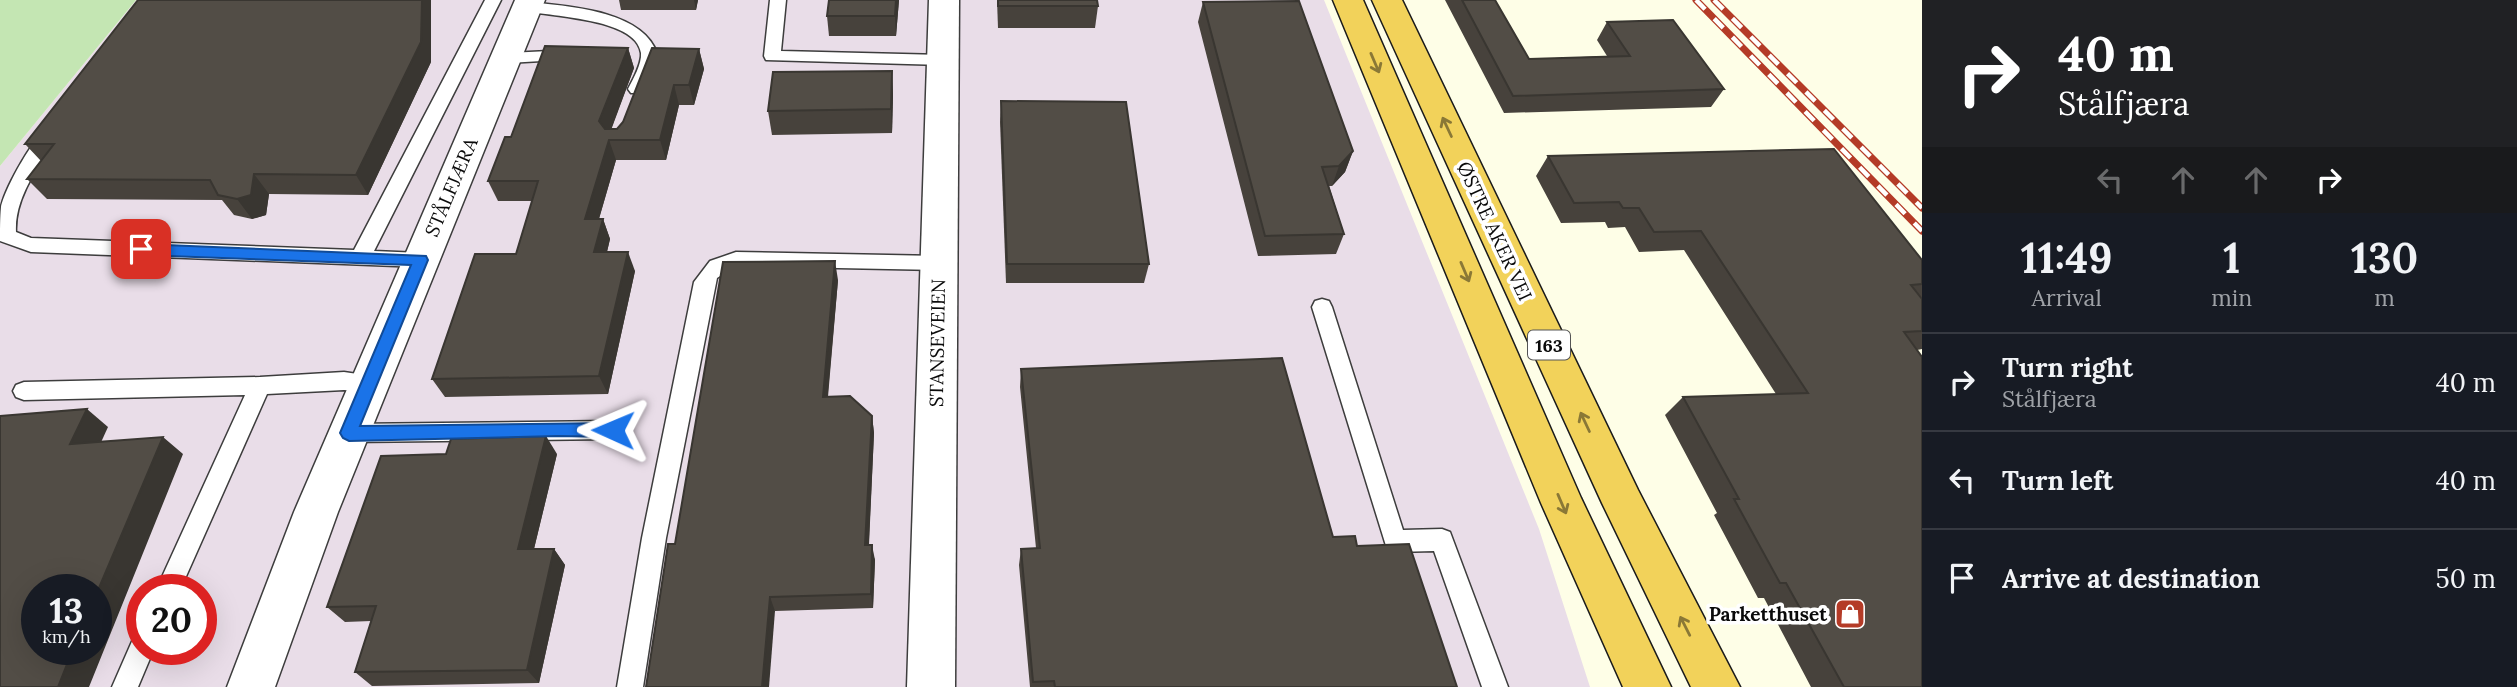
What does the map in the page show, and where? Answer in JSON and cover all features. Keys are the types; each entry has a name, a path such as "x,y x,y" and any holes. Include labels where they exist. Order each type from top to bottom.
{"highway":[{"name":"163","path":"1348,0 1567,514 1647,687"},
{"name":"ØSTRE AKER VEI","path":"1387,0 1623,503 1716,687"}],"street":[{"name":"STANSEVEIEN","path":"930,687 944,0"},
{"name":"STÅLFJÆRA","path":"251,687 316,512 506,58 517,2"}],"lane":[{"path":"778,0 772,55 943,60"},
{"path":"360,258 517,2 620,24 638,33 645,41 631,107"},
{"path":"506,58 584,55"},
{"path":"64,117 17,177 4,199 1,225 5,235 16,241 31,245 421,260"},
{"path":"630,687 654,538 704,282 709,272 726,261 736,259 939,263"},
{"path":"1322,307 1395,541 1442,540 1495,687"},
{"path":"24,391 260,386 317,382 370,383"},
{"path":"175,574 260,386"},
{"path":"349,433 558,428 613,430"},
{"path":"125,687 135,665"}],"shaded area":[{"path":"136,0 1324,0 1539,529 1590,687 0,687 0,166"}],"green space":[{"path":"0,0 136,0 0,166"}],"building":[{"path":"138,0 422,0 421,42 356,175 254,174 251,195 237,199 218,195 210,180 27,179 54,144 25,144"},
{"path":"829,0 896,0 895,16 827,16"},
{"path":"998,0 1097,0 1098,6 998,6"},
{"path":"1462,0 1495,0 1529,59 1630,56 1607,22 1673,20 1724,89 1513,96"},
{"path":"1299,1 1353,151 1339,166 1322,167 1344,234 1265,236 1203,2"},
{"path":"545,46 628,48 599,121 605,129 617,129 623,122 652,48 699,49 689,85 674,85 660,140 609,140 585,219 603,219 594,252 628,252 599,376 432,379 475,254 516,254 538,181 488,181 505,137 511,137"},
{"path":"892,71 891,109 768,111 773,72"},
{"path":"1001,101 1126,102 1149,264 1007,264"},
{"path":"1834,149 1922,260 1922,284 1911,285 1922,299 1922,331 1904,332 1922,357 1922,687 1844,687 1786,583 1780,583 1734,499 1739,499 1683,397 1808,393 1701,231 1654,232 1639,208 1623,208 1619,202 1574,203 1548,156"},
{"path":"835,261 823,397 850,396 872,416 865,545 872,545 871,594 770,597 762,687 646,687 668,544 675,544 723,262"},
{"path":"1282,358 1333,537 1355,536 1357,546 1409,544 1457,687 1055,687 1054,681 1033,682 1021,549 1040,548 1021,369"},
{"path":"87,409 70,444 163,437 105,574 21,574 21,665 67,665 58,687 0,687 0,416"},
{"path":"546,436 518,549 554,549 527,670 355,672 376,606 327,607 381,456 446,454 451,439"}],"railway":[{"path":"1696,0 1922,231"},
{"path":"1714,0 1922,208"}],"place":[{"name":"Parketthuset","path":"1850,614"}],"route":[{"path":"141,249 421,260 349,433 558,428 613,430"}]}
